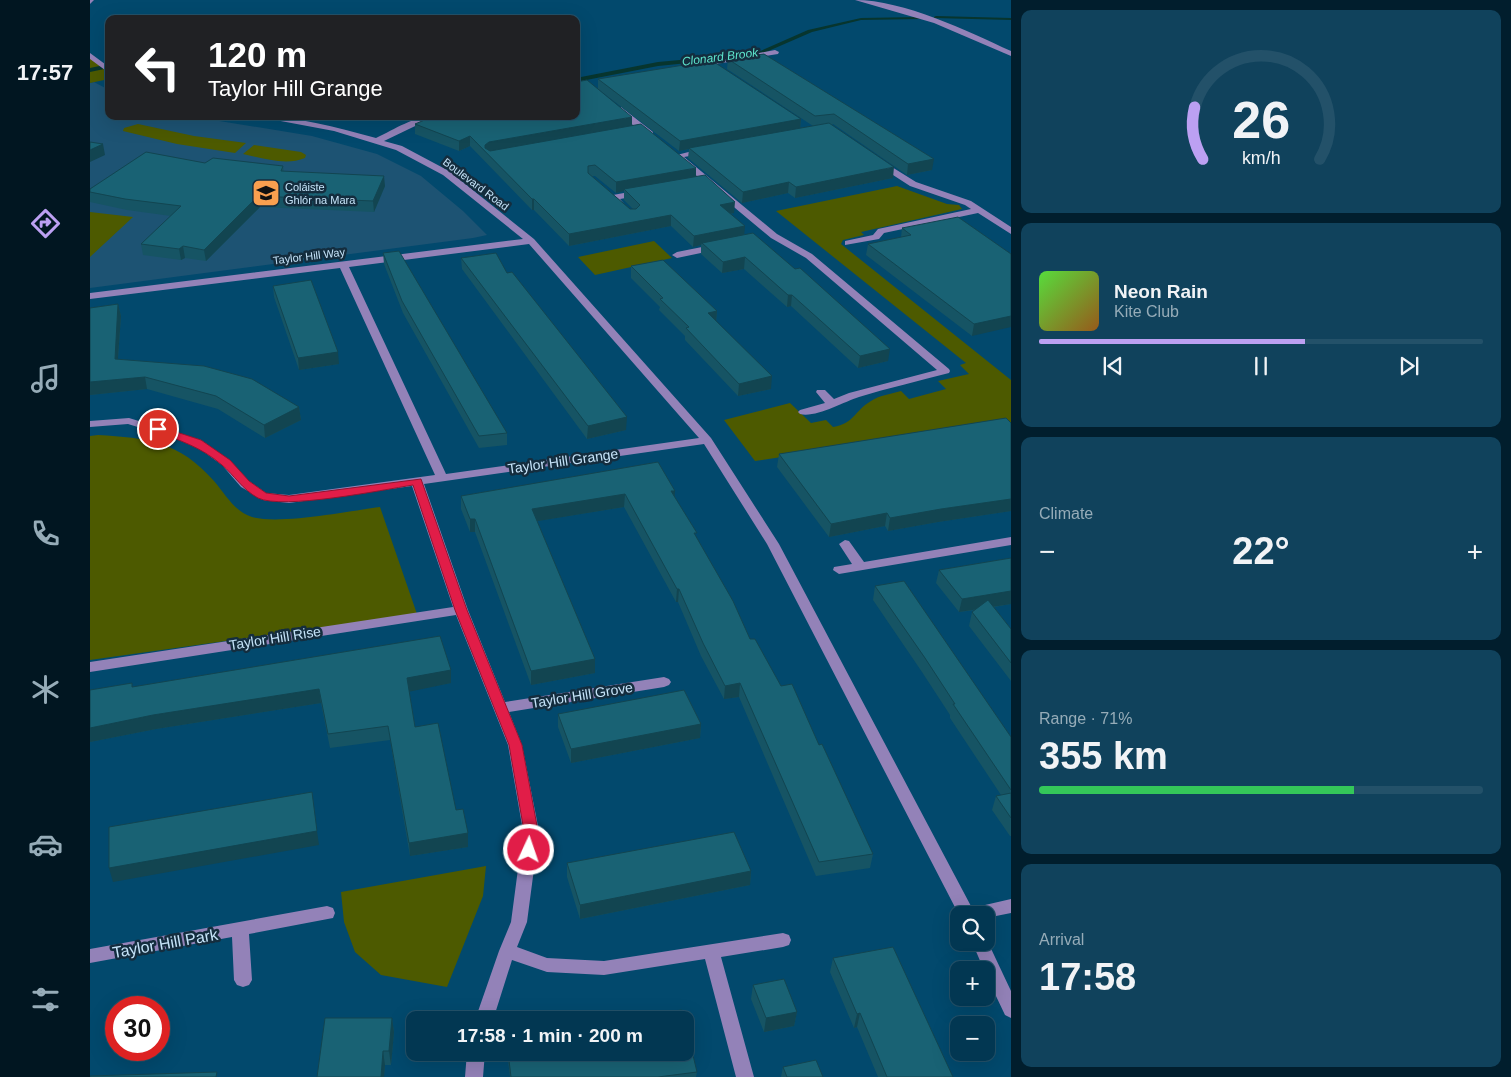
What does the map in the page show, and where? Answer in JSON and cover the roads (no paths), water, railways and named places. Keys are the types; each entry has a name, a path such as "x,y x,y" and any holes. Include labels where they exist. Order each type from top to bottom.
{"street":[{"path":"858,0 924,16 952,26 1011,54"},
{"path":"728,76 710,63 775,52"},
{"path":"90,55 105,68"},
{"path":"614,106 657,140"},
{"name":"Boulevard Road","path":"282,120 335,129 399,148 446,173 531,241 707,440 773,544 963,906"},
{"path":"377,141 420,120"},
{"path":"633,131 644,129"},
{"path":"716,149 673,154 774,236 809,256 945,371 853,395 833,404 804,412"},
{"path":"868,154 910,183 962,200 1011,231"},
{"path":"693,183 707,181"},
{"path":"626,210 609,195 648,192"},
{"path":"848,243 876,237 881,231 980,210"},
{"path":"760,238 774,236"},
{"name":"Taylor Hill Way","path":"90,296 531,241"},
{"path":"677,255 726,245"},
{"path":"343,264 442,478"},
{"path":"821,392 833,404"},
{"name":"Taylor Hill Grange","path":"90,424 130,421 197,442 226,463 245,484 263,496 289,499 707,440"},
{"path":"418,482 461,610 515,745 531,831 519,922 506,951 487,1011"},
{"path":"839,570 1011,542"},
{"path":"846,544 860,566"},
{"name":"Taylor Hill Rise","path":"90,667 461,610"},
{"name":"Taylor Hill Grove","path":"500,708 664,682"},
{"path":"995,909 1011,906"},
{"name":"Taylor Hill Park","path":"90,956 327,913"},
{"path":"240,930 243,980"},
{"path":"506,951 547,965 604,968 784,940"},
{"path":"711,951 745,1077"},
{"path":"984,951 1011,1010"},
{"path":"474,1077 475,1061"}],"waterway":[{"name":"Clonard Brook","path":"936,17 1011,19"},
{"name":"Clonard Brook","path":"580,79 658,64 757,54 810,31 861,19 920,18"},
{"name":"Clonard Brook","path":"90,70 105,67"}],"place":[{"name":"Coláiste Ghlór na Mara","path":"266,193"}]}
